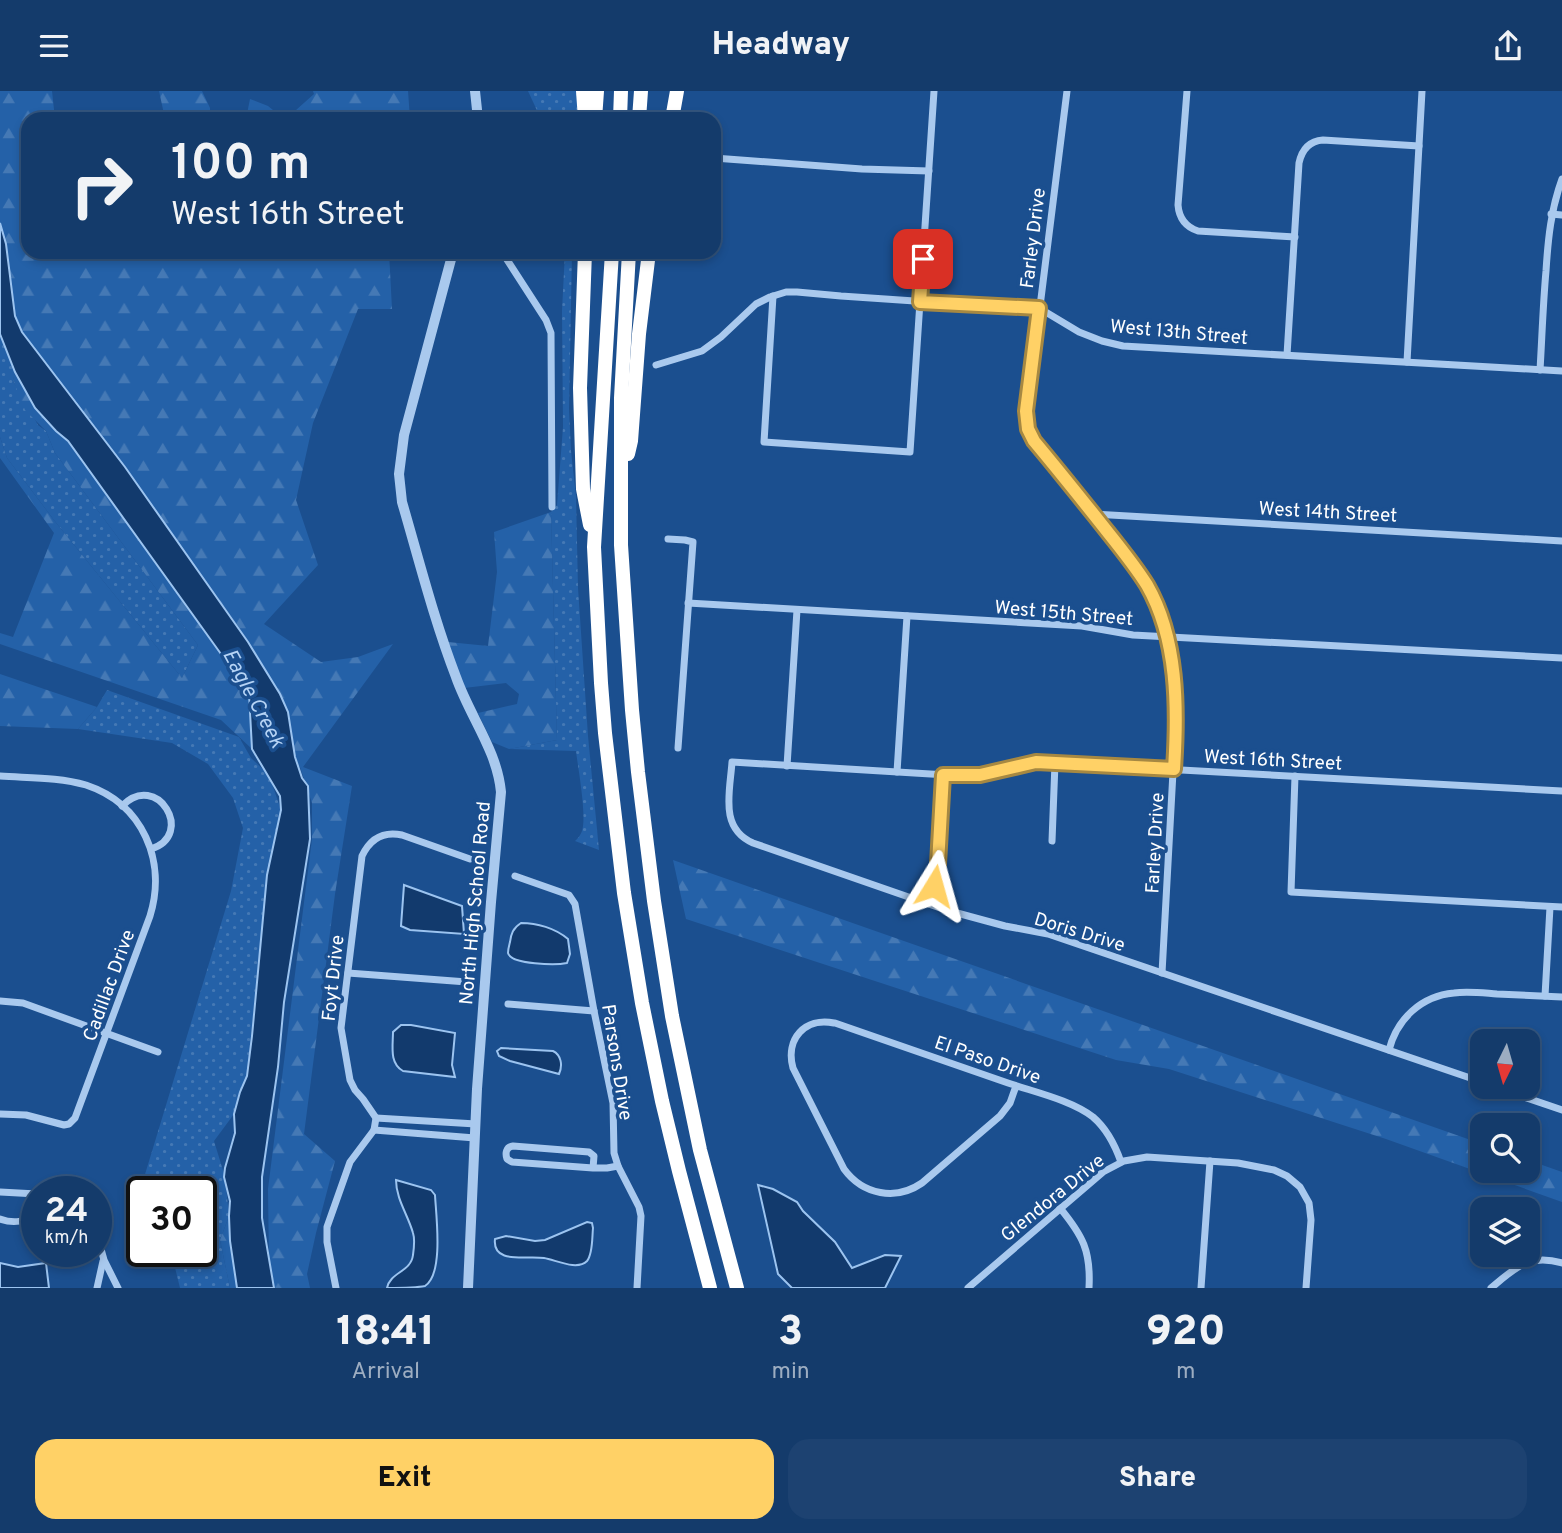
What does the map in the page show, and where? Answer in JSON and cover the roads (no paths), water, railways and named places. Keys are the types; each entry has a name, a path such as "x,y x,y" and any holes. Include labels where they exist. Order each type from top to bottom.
{"highway":[{"path":"583,91 584,112"},
{"path":"596,112 597,91"},
{"path":"620,112 621,91"},
{"path":"640,112 641,91"},
{"path":"673,112 677,91"},
{"path":"584,259 580,388 583,489 594,547"},
{"path":"612,259 594,547 605,733 628,918 645,1015 662,1101 710,1288"},
{"path":"629,259 623,349 621,545 632,710 645,835 672,1016 699,1150 737,1288"},
{"path":"621,487 631,441 648,259"}],"street":[{"path":"475,91 477,112"},
{"path":"773,296 764,442 910,452 934,91"},
{"name":"Farley Drive","path":"1067,91 1026,407 1028,429 1034,441 1124,551 1146,585 1166,636 1176,707 1162,973"},
{"path":"1187,91 1178,208 1185,224 1196,231 1294,237"},
{"path":"1407,362 1422,91"},
{"path":"1287,355 1299,163 1303,151 1311,144 1323,140 1419,146"},
{"path":"721,159 929,171"},
{"path":"1541,370 1551,215 1562,179"},
{"path":"1551,215 1562,215"},
{"name":"North High School Road","path":"451,259 404,435 399,474 402,502 451,664 462,693 491,749 500,786 475,1137 468,1288"},
{"path":"507,259 546,320 551,333 552,507"},
{"name":"West 13th Street","path":"656,365 702,351 756,304 786,292 797,292 1039,308 1079,332 1116,345 1562,371"},
{"name":"West 14th Street","path":"1093,514 1562,541"},
{"path":"668,539 693,542 678,748"},
{"name":"West 15th Street","path":"688,603 1082,626 1133,635 1562,659"},
{"path":"787,766 797,610"},
{"path":"897,772 907,616"},
{"name":"West 16th Street","path":"732,762 943,775 980,775 1036,762 1562,791"},
{"name":"Doris Drive","path":"732,762 729,815 734,828 743,838 753,843 979,919 1048,934 1470,1078"},
{"path":"1052,841 1055,763"},
{"path":"928,903 938,864 943,775"},
{"name":"Cadillac Drive","path":"0,776 63,781 105,794 122,806 136,821 151,849 156,876 152,910 75,1118 67,1125 58,1125 26,1115 0,1114"},
{"path":"1295,776 1291,892 1562,908"},
{"path":"122,806 130,799 143,795 153,797 165,805 171,817 170,831 158,847 151,849"},
{"name":"Foyt Drive","path":"376,1118 355,1090 351,1080 341,1023 365,850 372,842 391,833 470,859"},
{"name":"Parsons Drive","path":"515,876 568,895 576,907 613,1103 614,1148 618,1165 637,1202 641,1216 637,1288"},
{"path":"1545,996 1550,907"},
{"path":"348,973 467,982"},
{"path":"1389,1050 1404,1020 1422,1003 1437,996 1461,992 1562,997"},
{"path":"0,1001 23,1003 158,1052"},
{"path":"508,1004 594,1011"},
{"name":"El Paso Drive","path":"1016,1086 1010,1103 1000,1116 922,1183 897,1193 876,1192 854,1180 844,1169 791,1064 791,1050 796,1037 806,1027 819,1021 834,1023 1068,1103 1081,1109 1093,1117 1111,1138 1121,1162"},
{"path":"1530,1099 1562,1110"},
{"path":"336,1288 327,1242 327,1227 350,1162 374,1130 376,1118 476,1124"},
{"path":"374,1130 475,1137"},
{"path":"593,1168 594,1156 589,1152 513,1146 509,1147 505,1155 512,1162 593,1168 618,1165"},
{"name":"Glendora Drive","path":"968,1288 1103,1172 1121,1162 1147,1157 1238,1163 1274,1170 1287,1176 1300,1187 1307,1199 1311,1216 1306,1288"},
{"path":"1201,1288 1210,1161"},
{"path":"0,1192 21,1194"},
{"path":"1060,1208 1076,1227 1087,1248 1089,1288"},
{"path":"0,1219 21,1222"},
{"path":"1491,1288 1524,1263 1542,1259 1562,1263"},
{"path":"97,1288 102,1267"},
{"path":"108,1267 118,1288"}],"water":[{"name":"Eagle Creek","path":"0,223 6,244 15,316 22,332 125,467 248,642 288,712 295,757 302,778 308,786 310,839 284,1002 278,1067 262,1177 262,1218 274,1288 237,1288 230,1241 230,1201 224,1177 235,1133 234,1114 247,1076 267,875 281,810 280,796 252,749 249,693 68,441 35,408 15,372 0,334"},
{"path":"404,885 462,906 464,934 410,930 401,926"},
{"path":"521,923 546,927 568,939 570,954 567,963 535,963 511,957 508,953 511,936"},
{"path":"401,1025 455,1033 452,1065 455,1077 403,1071 399,1068 393,1054 393,1032"},
{"path":"501,1048 553,1051 561,1061 559,1074 510,1061 499,1056 497,1051"},
{"path":"396,1180 431,1190 435,1195 437,1257 435,1270 425,1286 387,1288 392,1278 409,1265 414,1247 413,1233 400,1200"},
{"path":"758,1185 773,1189 797,1202 835,1242 852,1268 885,1255 901,1256 885,1288 792,1288 778,1274"},
{"path":"587,1222 592,1223 592,1245 589,1258 583,1264 572,1265 544,1258 505,1256 499,1253 496,1247 495,1239 506,1236 545,1240"},
{"path":"0,1263 18,1267 46,1267 49,1288 0,1288"}]}
